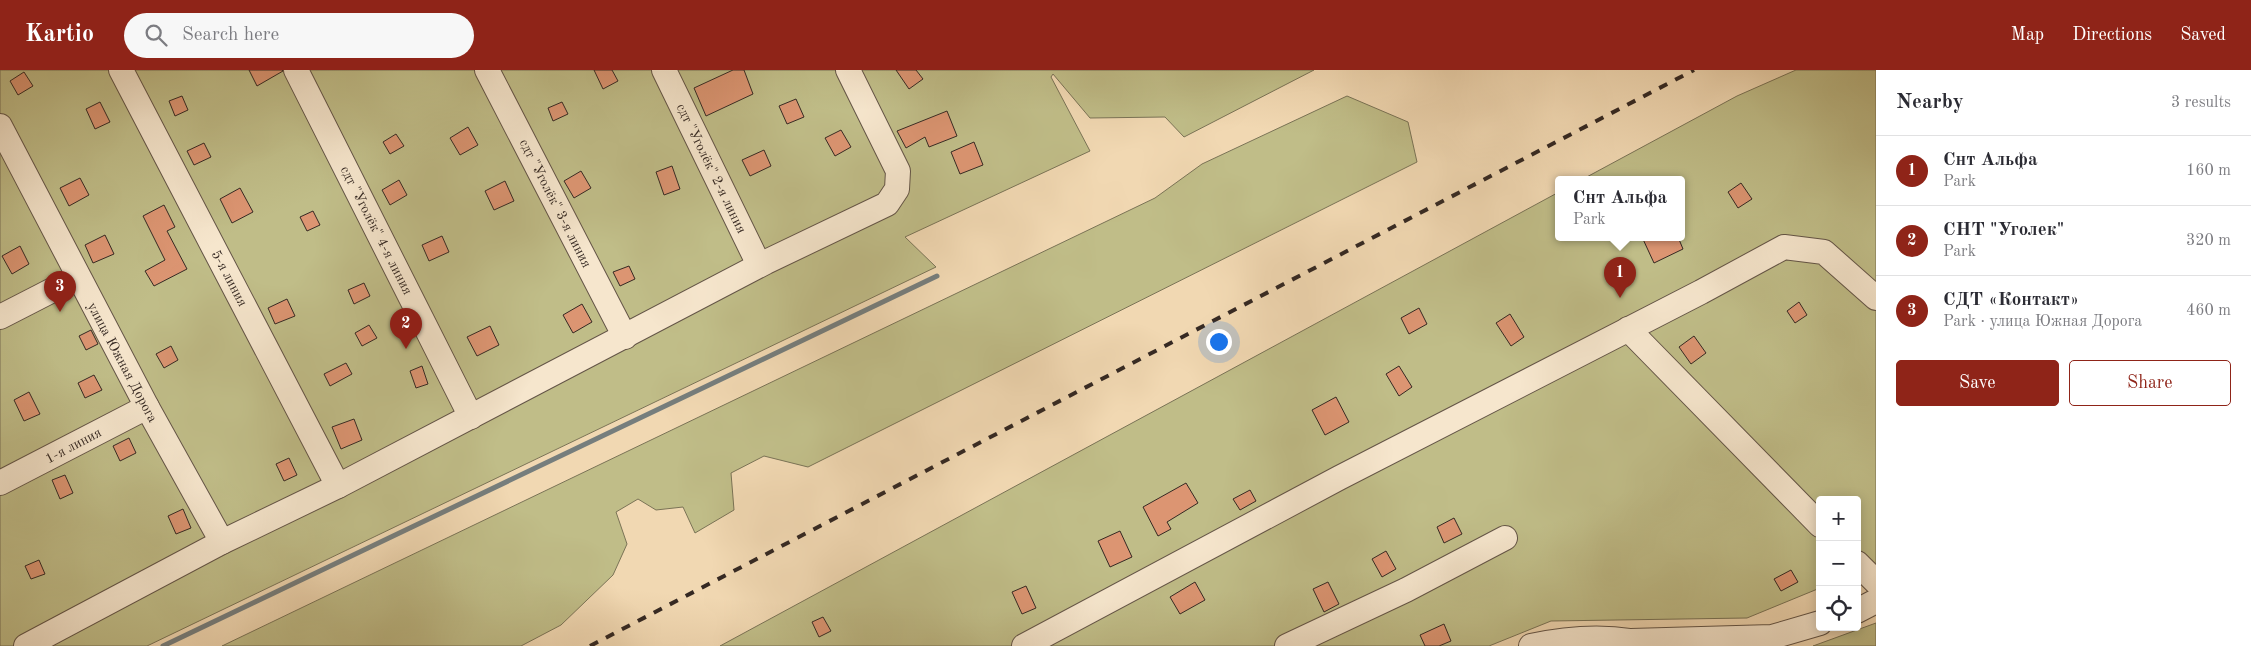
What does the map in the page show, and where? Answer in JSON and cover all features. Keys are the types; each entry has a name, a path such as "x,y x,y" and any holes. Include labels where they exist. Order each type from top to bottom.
{"street":[{"name":"5-я линия","path":"121,70 338,486"},
{"name":"сдт \"Уголёк\" 4-я линия","path":"296,70 471,417"},
{"name":"сдт \"Уголёк\" 3-я линия","path":"487,70 625,337"},
{"name":"сдт \"Уголёк\" 2-я линия","path":"664,70 759,265"},
{"path":"26,646 222,542 338,486 625,337 759,265 887,204 897,189 898,171 848,70"},
{"name":"улица Южная Дорога","path":"3,141 222,542"},
{"path":"1024,646 1347,474 1784,247 1824,252 1876,298"},
{"path":"0,317 78,277"},
{"path":"1628,329 1816,521"},
{"name":"1-я линия","path":"0,484 147,407"},
{"path":"1287,646 1406,590 1505,538"},
{"path":"1861,567 1876,582"},
{"path":"1861,609 1876,601"},
{"path":"1531,646 1553,641 1612,638 1632,641 1772,637 1816,624"}],"shaded area":[{"path":"0,70 1314,70 1184,137 1165,117 1090,118 1053,74 1051,77 1090,151 905,237 936,267 147,646 0,646"},
{"path":"1796,70 1876,70 1876,565 1861,571 1861,496 1816,496 1816,590 1747,618 1551,621 1489,646 720,646 1555,194 1555,241 1685,241 1685,176 1589,176 1737,96"},
{"path":"1347,96 1408,122 1417,162 808,467 764,456 731,473 734,510 695,533 683,507 656,510 638,499 616,512 627,544 613,575 561,625 521,646 222,646 1155,198 1202,164"},
{"path":"1876,623 1876,646 1813,646 1854,631 1861,631 1861,628"}],"building":[{"path":"249,70 282,70 283,71 257,86"},
{"path":"594,70 612,70 618,81 603,89"},
{"path":"733,70 744,70 753,94 706,116 694,88"},
{"path":"896,70 916,70 923,79 909,89"},
{"path":"24,72 33,86 18,95 10,81"},
{"path":"182,96 188,110 175,116 169,101"},
{"path":"796,99 804,117 787,124 779,106"},
{"path":"100,102 110,122 95,129 86,109"},
{"path":"562,102 568,114 553,121 548,108"},
{"path":"947,111 957,136 929,147 925,137 906,148 897,131"},
{"path":"468,127 478,145 460,155 450,138"},
{"path":"841,130 851,147 835,156 825,138"},
{"path":"396,134 404,146 390,154 383,142"},
{"path":"974,142 983,165 960,174 951,152"},
{"path":"204,143 211,157 194,165 187,151"},
{"path":"764,150 771,166 750,176 742,160"},
{"path":"672,166 680,189 664,195 656,172"},
{"path":"581,171 591,188 574,198 564,181"},
{"path":"80,178 89,195 69,206 60,188"},
{"path":"399,180 407,195 390,205 382,190"},
{"path":"505,181 514,201 494,210 485,191"},
{"path":"1741,183 1752,199 1738,208 1728,192"},
{"path":"240,188 253,212 232,223 220,199"},
{"path":"164,205 175,227 167,231 187,269 154,286 145,271 165,260 143,216"},
{"path":"313,211 320,225 307,231 300,217"},
{"path":"105,235 114,254 93,263 85,245"},
{"path":"442,236 449,252 429,261 422,245"},
{"path":"1644,241 1680,241 1683,249 1654,263"},
{"path":"20,246 29,264 12,274 2,256"},
{"path":"629,266 635,279 620,286 613,272"},
{"path":"364,283 370,296 354,304 348,290"},
{"path":"287,299 295,316 275,324 268,308"},
{"path":"1799,302 1807,315 1795,323 1787,311"},
{"path":"582,304 592,322 573,333 563,315"},
{"path":"1419,308 1427,324 1409,334 1401,318"},
{"path":"1510,314 1524,337 1511,346 1496,323"},
{"path":"369,325 377,338 362,346 355,333"},
{"path":"490,326 499,345 477,356 467,337"},
{"path":"91,330 98,344 86,350 79,336"},
{"path":"1694,336 1706,353 1691,364 1679,347"},
{"path":"171,346 178,360 164,368 156,354"},
{"path":"346,363 352,374 330,386 324,374"},
{"path":"422,366 428,384 416,388 410,371"},
{"path":"1399,366 1412,387 1399,396 1386,374"},
{"path":"94,375 102,390 85,398 78,383"},
{"path":"29,392 40,414 24,421 14,400"},
{"path":"1336,397 1349,422 1325,435 1312,410"},
{"path":"354,419 362,440 341,449 332,427"},
{"path":"129,438 136,453 120,461 113,446"},
{"path":"289,458 297,475 284,481 276,464"},
{"path":"65,475 73,493 60,499 52,480"},
{"path":"1186,483 1198,503 1167,522 1171,529 1158,536 1143,507"},
{"path":"1250,490 1256,501 1240,510 1233,499"},
{"path":"183,509 191,528 176,534 168,516"},
{"path":"1454,518 1462,534 1444,543 1437,527"},
{"path":"1120,531 1132,557 1110,567 1098,541"},
{"path":"1386,551 1396,569 1382,577 1372,559"},
{"path":"39,560 45,574 31,579 25,566"},
{"path":"1791,570 1798,582 1781,591 1774,579"},
{"path":"1195,582 1205,600 1180,614 1170,597"},
{"path":"1328,582 1339,604 1324,612 1313,589"},
{"path":"1026,586 1036,608 1022,614 1012,592"},
{"path":"823,617 831,631 819,637 812,622"},
{"path":"1444,624 1451,641 1439,646 1425,646 1420,635"}],"waterway":[{"path":"163,646 937,276"}],"railway":[{"path":"590,646 1694,70"}],"place":[{"name":"Снт Альфа","path":"1620,298"},
{"name":"СДТ «Контакт»","path":"60,312"},
{"name":"СНТ \"Уголек\"","path":"406,349"}]}
